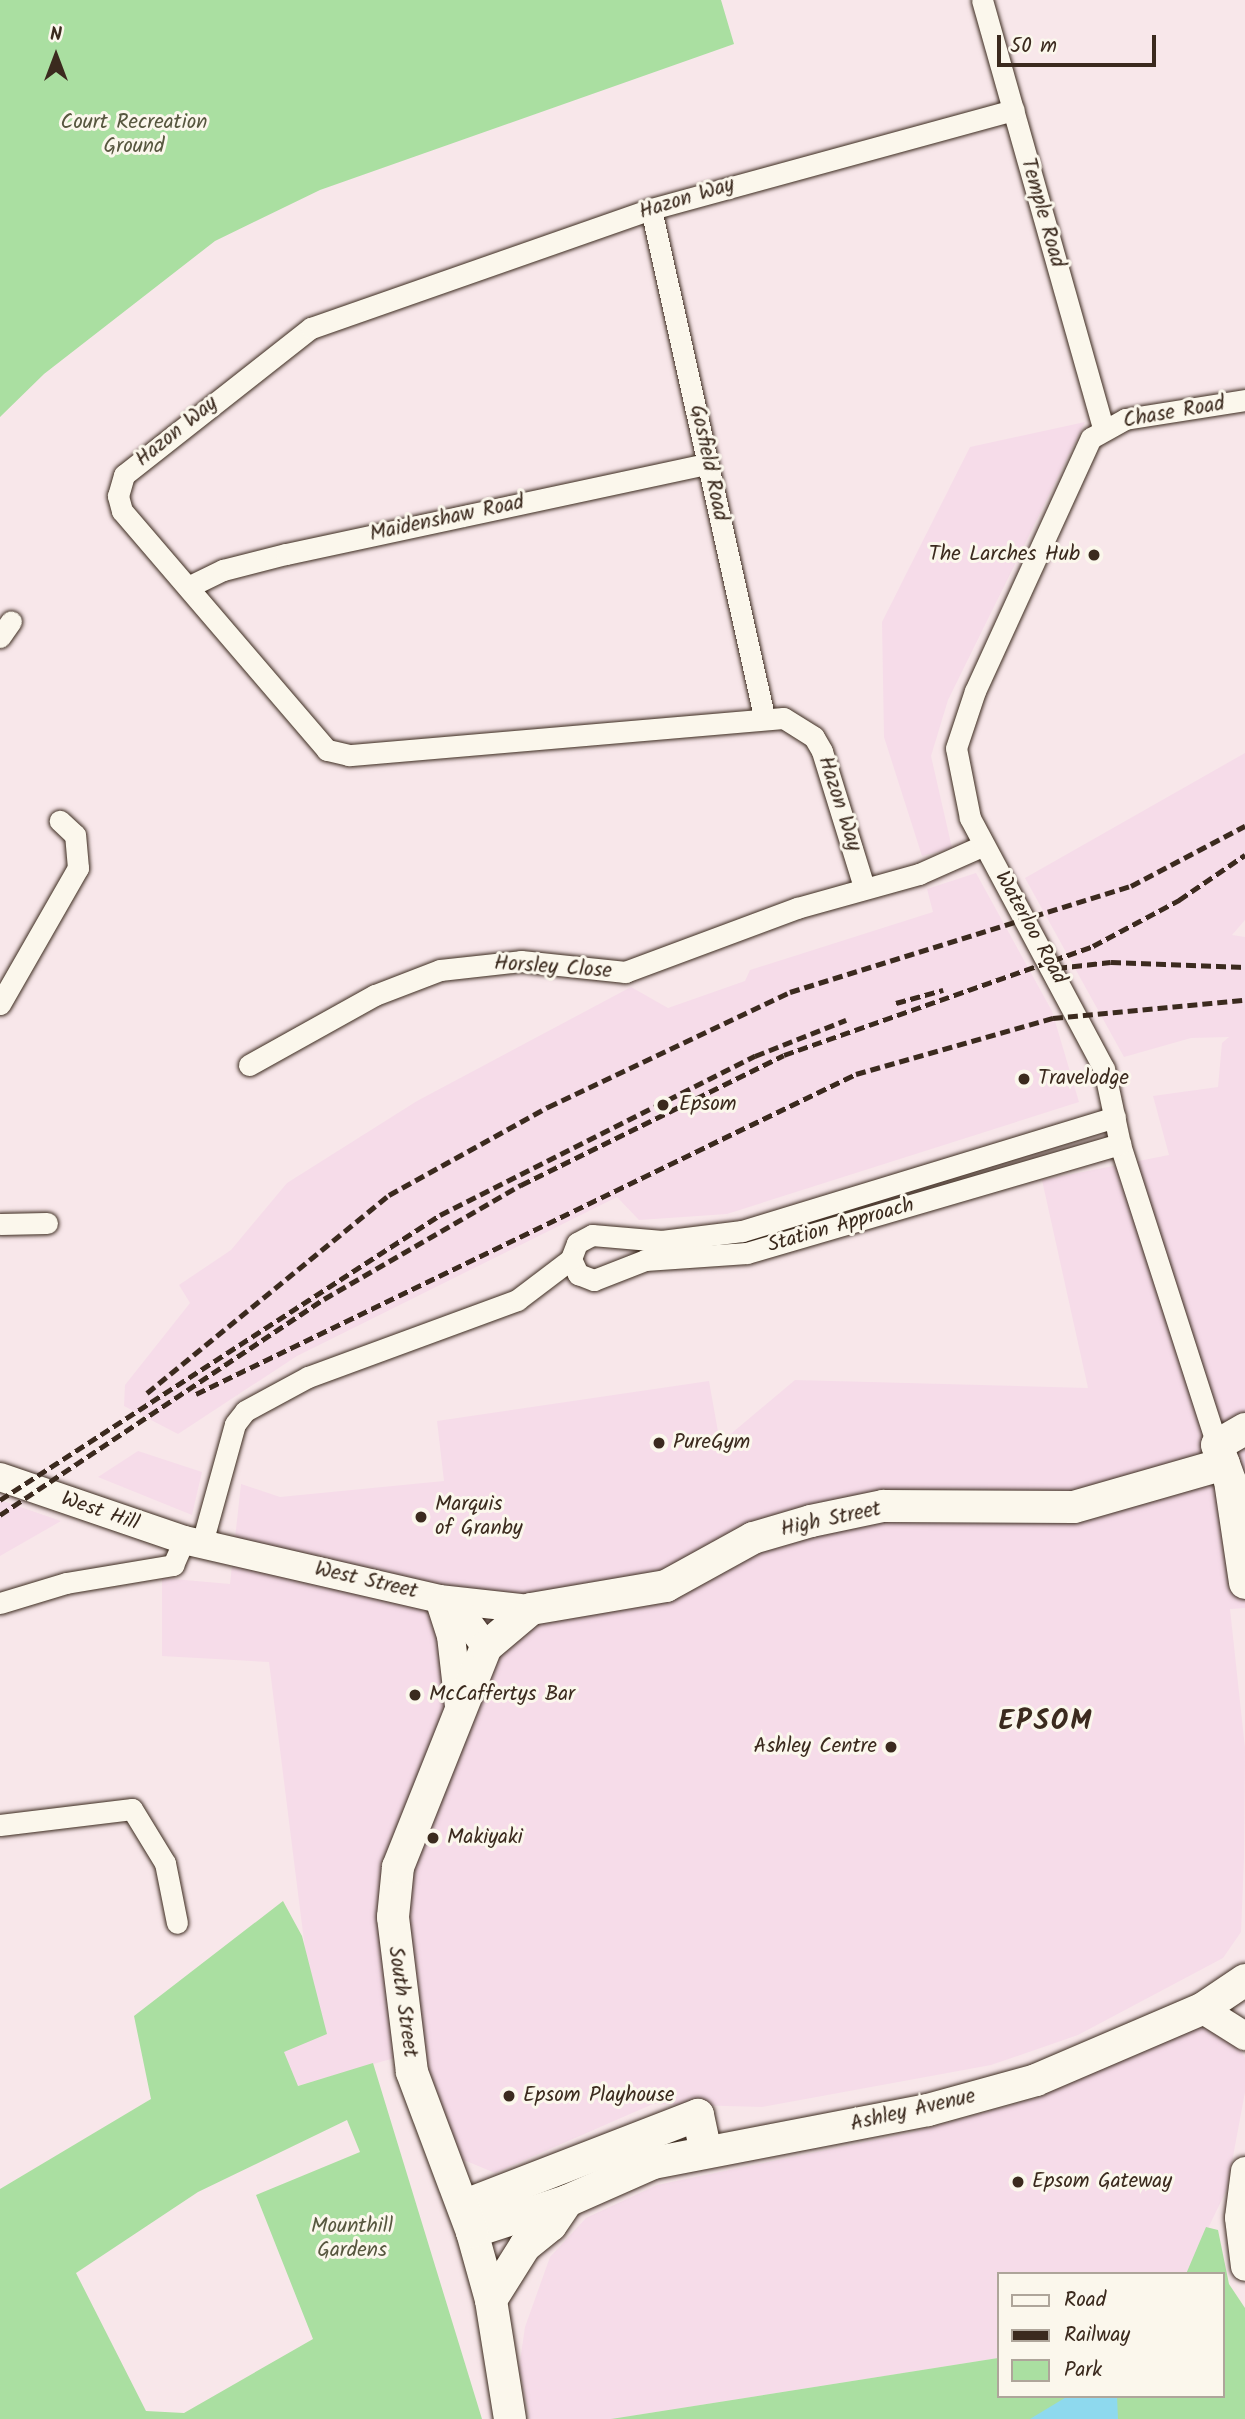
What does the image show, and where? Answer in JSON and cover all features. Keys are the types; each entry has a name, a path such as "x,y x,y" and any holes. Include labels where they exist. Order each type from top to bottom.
{"highway":[{"name":"High Street","path":"531,1609 666,1586 753,1538 859,1511 1074,1507 1229,1464 1245,1429"},
{"path":"1229,1464 1245,1583"},
{"name":"South Street","path":"510,2419 491,2300 467,2219 412,2072 393,1917 398,1867 459,1706 486,1647 531,1609"},
{"name":"Ashley Avenue","path":"467,2219 567,2201 653,2163 928,2110 1036,2080 1202,2009 1245,1980"},
{"path":"467,2219 663,2123 698,2115 706,2152"},
{"name":"Ashley Avenue","path":"491,2300 525,2246 551,2225 567,2201"}],"main road":[{"name":"West Hill","path":"0,1477 193,1542"},
{"name":"West Street","path":"193,1542 446,1601 531,1609"},
{"path":"446,1601 486,1647"},
{"path":"446,1601 459,1706"},
{"path":"1202,2009 1245,2036"},
{"path":"1245,2171 1239,2218 1245,2267"}],"street":[{"name":"Temple Road","path":"982,0 1103,427"},
{"name":"Hazon Way","path":"864,887 822,751 799,726 764,716 349,755 327,750 190,586 122,511 124,475 311,328 651,209 1014,110"},
{"name":"Gosfield Road","path":"651,209 764,716"},
{"name":"Chase Road","path":"1103,427 1245,400"},
{"name":"Waterloo Road","path":"1103,427 1091,438 975,691 956,748 960,788 984,845 1091,1038 1121,1144 1229,1464"},
{"name":"Maidenshaw Road","path":"190,586 223,570 286,554 708,464"},
{"path":"0,1004 78,868 75,835 60,821"},
{"name":"Horsley Close","path":"249,1065 374,995 440,970 521,961 625,972 864,887 919,874 984,845"},
{"name":"Station Approach","path":"193,1542 235,1424 245,1411 308,1377 517,1300 571,1259 577,1243 592,1235 662,1241 742,1231 1115,1117"},
{"name":"Station Approach","path":"571,1259 578,1274 594,1280 645,1261 747,1253 1121,1144"},
{"path":"0,1224 47,1223"},
{"path":"0,1603 66,1583 173,1565 193,1542"},
{"path":"0,1825 132,1809 165,1863 177,1923"}],"shaded area":[{"path":"1085,422 948,700 931,756 952,848 922,856 884,737 882,622 970,447"},
{"path":"1245,753 1245,920 1232,935 1245,937 1245,1608 1230,1609 1245,1748 1244,1858 1241,1932 1223,1958 1078,2035 991,2065 762,2107 653,2104 495,2173 459,2158 422,2050 297,2086 283,2051 326,2034 305,1949 269,1662 162,1656 162,1578 230,1584 241,1484 280,1497 444,1481 437,1421 709,1381 720,1443 795,1380 1088,1388 1042,1180 1169,1155 1153,1096 1218,1087 1222,1043 1229,1037 1191,1038 1124,1057 1025,878"},
{"path":"976,873 1052,1011 1079,1102 727,1214 639,1220 617,1197 297,1356 178,1434 124,1406 125,1385 190,1303 179,1285 231,1250 287,1183 417,1101 631,987 668,1008 745,981 750,970 933,912 927,889"},
{"path":"138,1451 202,1472 192,1515 98,1477"},
{"path":"0,1500 61,1521 0,1556"},
{"path":"1199,2026 1234,2039 1245,2058 1245,2092 1227,2189 1187,2272 996,2272 996,2358 611,2419 530,2419 519,2368 525,2327 550,2257 586,2218 657,2185 913,2132 1037,2098 1177,2030"}],"green space":[{"name":"Court Recreation Ground","path":"0,0 721,0 734,44 320,190 215,241 44,374 0,417"},
{"name":"Mounthill Gardens","path":"283,1901 302,1936 327,2034 284,2052 298,2086 373,2063 482,2419 0,2419 0,2189 151,2099 134,2016","holes":["347,2120 360,2152 256,2195 313,2339 184,2413 146,2411 76,2273 198,2192"]},
{"path":"1206,2227 1218,2230 1229,2284 1245,2308 1245,2419 611,2419 996,2358 996,2398 1224,2398 1224,2272 1187,2272"}],"water":[{"path":"1065,2398 1117,2398 1118,2419 1030,2419"}],"railway":[{"path":"147,1393 389,1195 548,1107 790,992 1131,886 1245,826"},
{"path":"0,1515 324,1299 521,1185 784,1055 1093,946 1179,900 1245,855"},
{"path":"1057,968 1111,962 1245,967"},
{"path":"896,1003 943,990"},
{"path":"196,1394 856,1074 1053,1018 1245,1000"},
{"path":"0,1500 440,1215 755,1056 846,1020"}],"place":[{"name":"The Larches Hub","path":"1094,555"},
{"name":"Travelodge","path":"1024,1079"},
{"name":"Epsom","path":"663,1105"},
{"name":"PureGym","path":"659,1443"},
{"name":"Marquis of Granby","path":"421,1517"},
{"name":"McCaffertys Bar","path":"415,1695"},
{"name":"Ashley Centre","path":"891,1747"},
{"name":"Makiyaki","path":"433,1838"},
{"name":"Epsom Playhouse","path":"509,2096"},
{"name":"Epsom Gateway","path":"1018,2182"}],"district":[{"name":"EPSOM","path":"1046,1722"}]}
